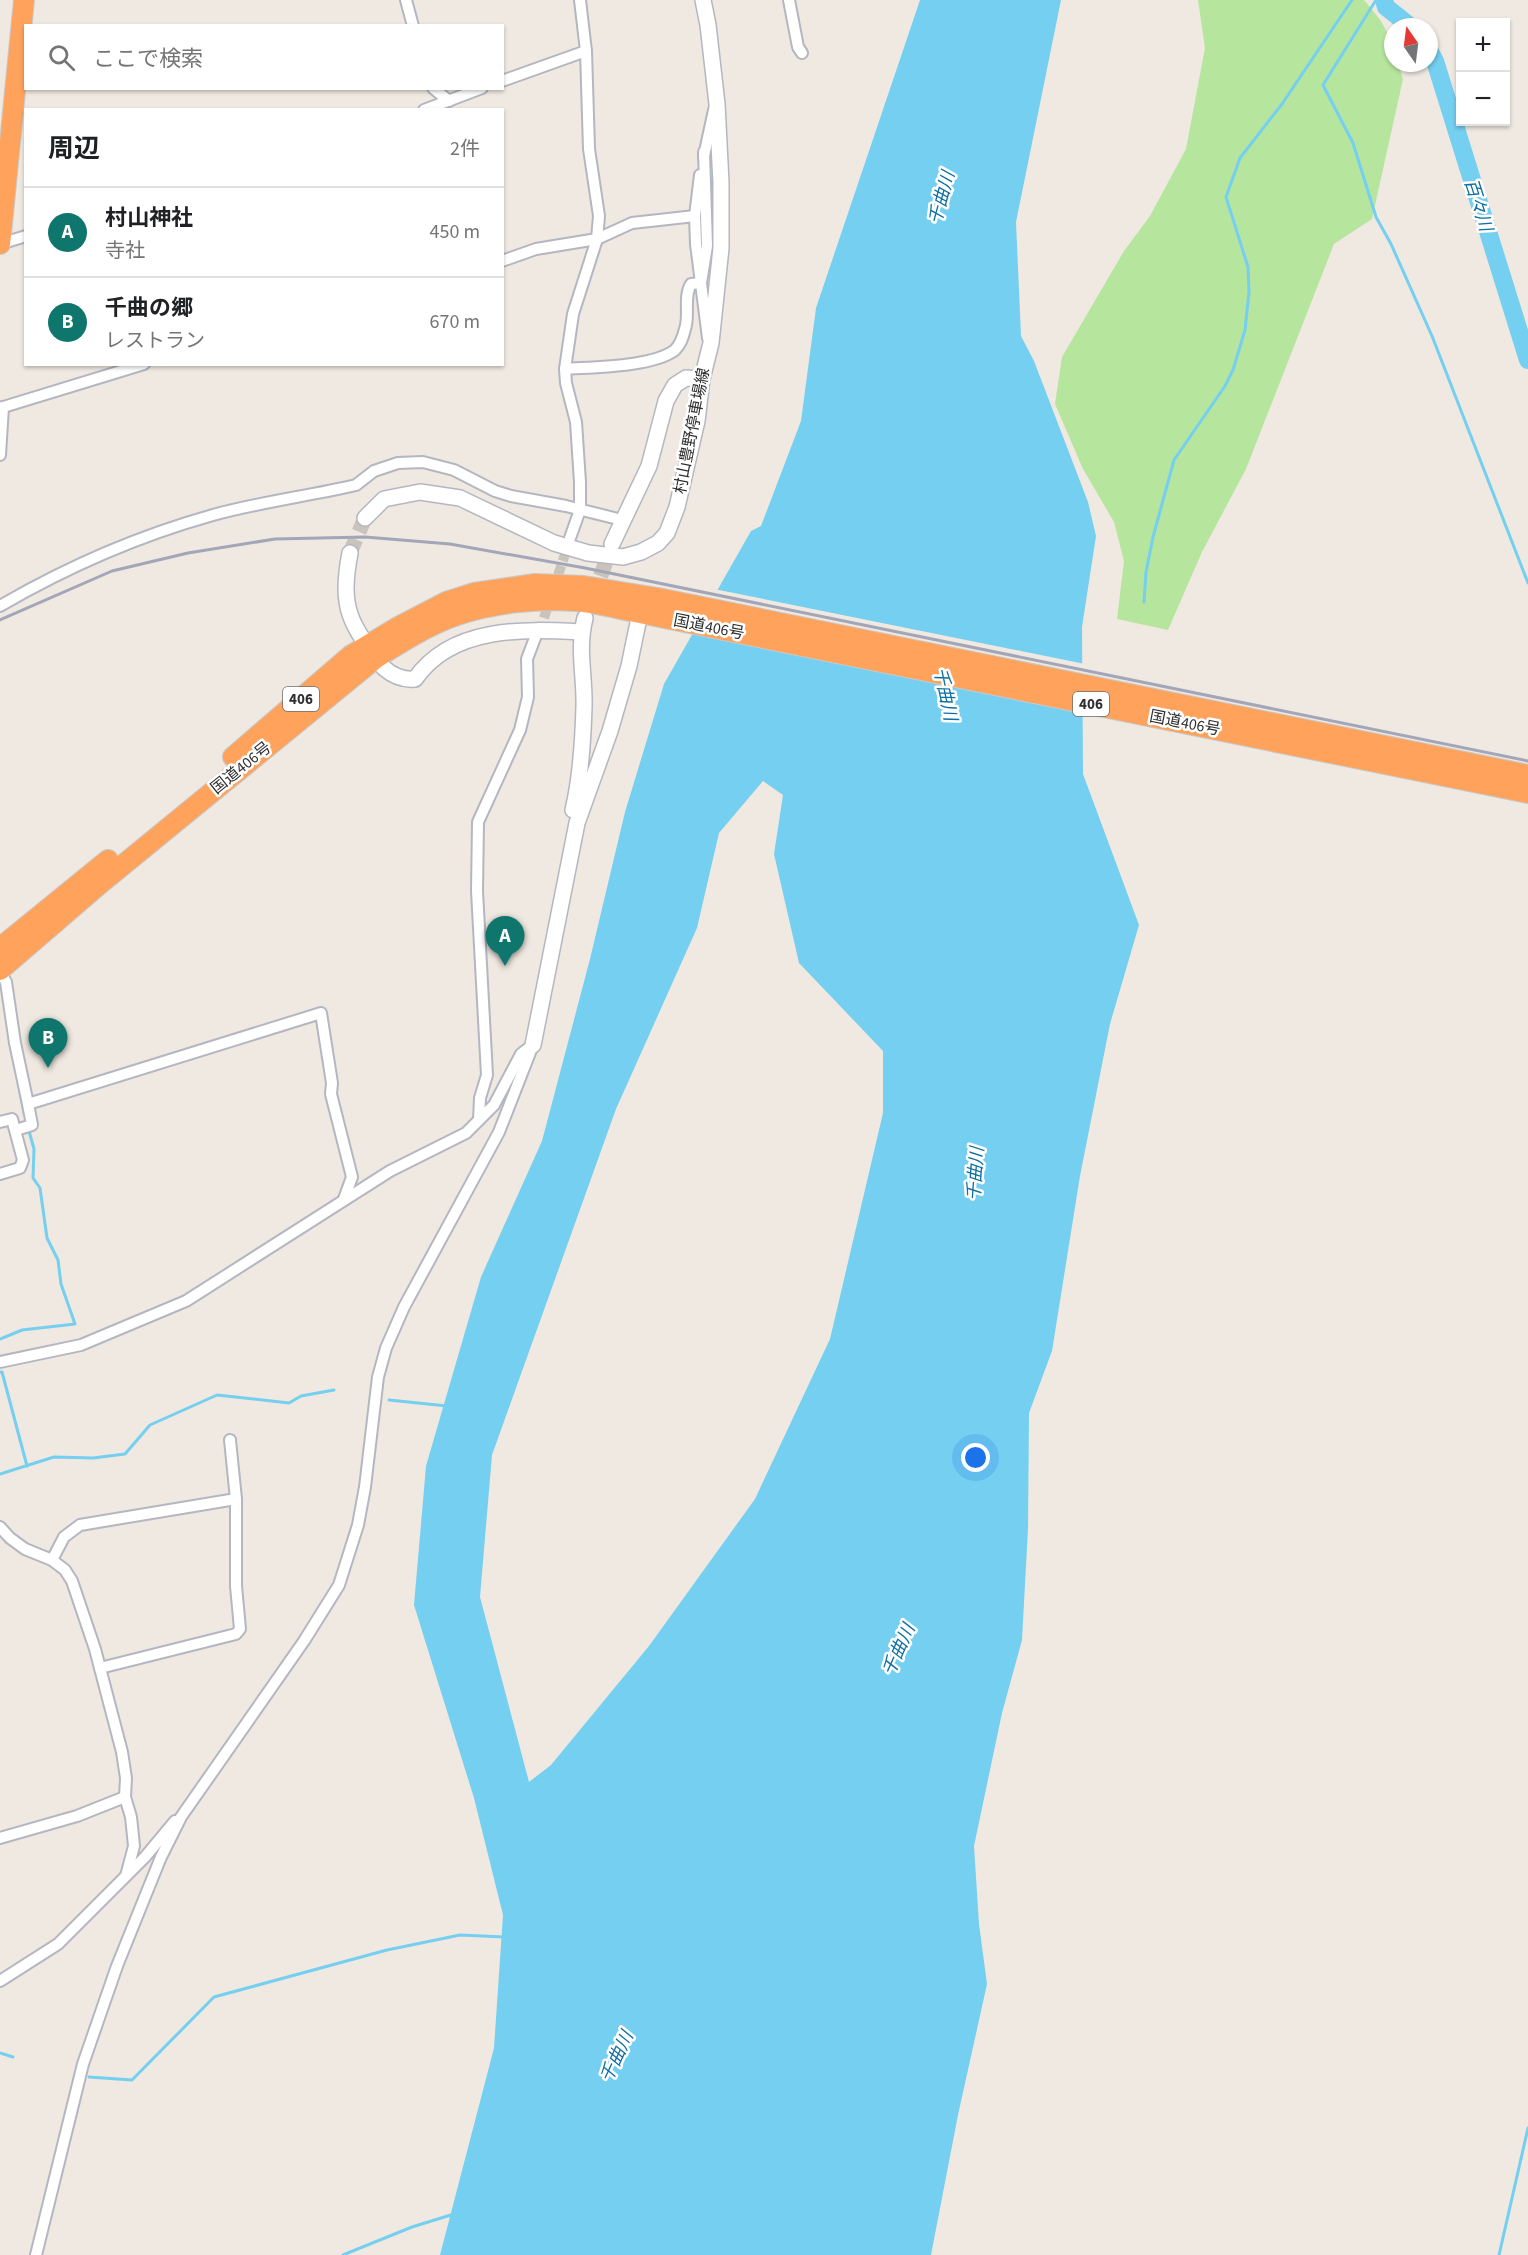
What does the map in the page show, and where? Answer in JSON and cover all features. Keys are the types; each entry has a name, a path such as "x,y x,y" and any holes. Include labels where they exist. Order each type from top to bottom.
{"highway":[{"path":"0,242 24,0"},
{"name":"国道406号","path":"0,948 181,802 350,656 371,652 459,615 542,600 577,601 651,609 1528,775"},
{"name":"国道406号","path":"651,609 1528,793"},
{"name":"国道406号","path":"0,970 371,652"}],"street":[{"path":"406,0 412,24"},
{"path":"570,538 580,510 576,422 565,369 573,314 597,239 598,216 590,149 586,51 580,0"},
{"name":"村山豊野停車場線","path":"365,518 384,499 420,492 460,498 554,543 588,553 623,557 641,552 658,543 667,532 677,507 697,421 702,379 711,343 722,229 717,104 703,0"},
{"path":"789,0 798,47 802,53"},
{"path":"504,80 586,51"},
{"path":"435,90 449,101"},
{"path":"430,108 477,90"},
{"path":"711,343 706,335 695,216 704,152 717,104"},
{"path":"701,283 707,246 704,152"},
{"path":"504,260 536,249 597,239 632,223 695,216"},
{"path":"0,242 24,236"},
{"path":"565,369 631,364 674,351 681,343 688,320 689,288 691,284 701,283"},
{"path":"0,455 2,408 138,366"},
{"path":"612,544 649,466 663,410 675,385 686,378 702,379"},
{"path":"0,606 76,565 148,535 215,514 356,485 374,471 398,463 423,462 454,470 495,491 511,496 622,520"},
{"path":"350,553 346,574 346,605 353,626 390,674 406,680 415,679 424,666 441,653 479,636 541,624 583,625 580,657 585,705 577,793 571,816 577,823"},
{"path":"36,2255 83,2064 117,1966 161,1857 181,1817 304,1641 339,1585 358,1526 378,1377 387,1348 404,1307 499,1132 533,1045 577,823 610,731 629,666 651,609"},
{"path":"479,1120 480,1098 488,1075 488,1059 477,891 478,822 520,730 528,697 527,659 541,624"},
{"path":"0,970 6,982 15,1043 32,1125 16,1130"},
{"path":"28,1104 321,1013 332,1083 331,1094 352,1177 344,1199"},
{"path":"0,1362 81,1345 186,1301 390,1171 466,1133 494,1105 521,1054 533,1045"},
{"path":"0,1122 12,1119 23,1160 20,1168 0,1174"},
{"path":"100,1668 236,1634 240,1629 236,1586 236,1499 230,1440"},
{"path":"52,1560 64,1537 80,1525 236,1499"},
{"path":"0,1527 25,1550 52,1560 65,1570 72,1581 100,1668 122,1752 126,1778 125,1797 131,1817 134,1846 126,1875"},
{"path":"0,1838 77,1816 125,1797"},
{"path":"0,1981 58,1944 145,1857 172,1823 181,1817"}],"green space":[{"path":"1198,0 1364,0 1384,27 1384,72 1401,72 1403,79 1372,219 1334,244 1246,469 1202,552 1168,630 1117,619 1124,561 1114,522 1083,469 1055,404 1062,357 1124,251 1150,216 1186,149 1205,48"}],"water":[{"name":"千曲川","path":"920,0 1061,0 1016,222 1021,336 1034,361 1088,502 1096,536 1082,627 1083,774 1139,925 1110,1024 1080,1176 1052,1351 1029,1413 1028,1528 1022,1640 1002,1713 974,1846 979,1924 987,1984 958,2115 931,2255 440,2255 494,2048 503,1915 474,1798 414,1605 426,1466 481,1277 542,1141 590,959 625,812 664,684 751,531 761,526 801,421 816,308","holes":["763,781 783,795 774,854 799,963 883,1051 883,1113 830,1339 755,1499 649,1646 551,1765 529,1782 480,1597 492,1455 616,1109 697,928 719,833"]}],"pier":[{"path":"714,589 1085,664 1086,714 689,633"}],"waterway":[{"path":"1144,602 1146,572 1153,537 1174,460 1225,386 1233,370 1245,330 1249,292 1248,267 1226,197 1240,158 1282,104 1352,0"},
{"path":"1376,0 1323,85 1353,143 1376,217 1391,244 1432,336 1528,583"},
{"name":"百々川","path":"1384,0 1386,7 1400,18"},
{"name":"百々川","path":"1438,71 1528,360"},
{"path":"20,1092 24,1113"},
{"path":"0,1339 22,1330 75,1324 61,1284 58,1260 47,1238 40,1188 33,1178 34,1149 29,1131"},
{"path":"0,1372 2,1372 27,1466"},
{"path":"0,1474 54,1457 93,1458 125,1454 150,1425 217,1395 289,1403 301,1396 334,1390"},
{"path":"389,1400 447,1406"},
{"path":"89,2077 132,2080 214,1997 387,1950 460,1935 504,1937"},
{"path":"0,2053 13,2057"},
{"path":"1499,2255 1528,2128"},
{"path":"343,2255 412,2227 454,2214"}],"tunnel":[{"path":"350,553 365,518"},
{"path":"544,618 569,542"},
{"path":"593,598 612,544"}],"railway":[{"path":"0,620 112,571 188,553 275,539 365,537 450,544 585,568 1528,761"}],"place":[{"name":"村山神社","path":"505,966"},
{"name":"千曲の郷","path":"48,1068"}]}
